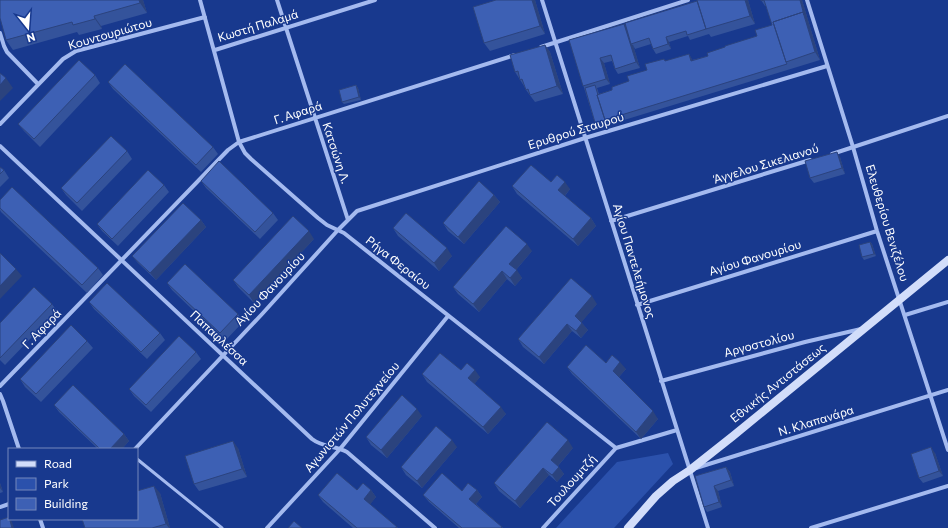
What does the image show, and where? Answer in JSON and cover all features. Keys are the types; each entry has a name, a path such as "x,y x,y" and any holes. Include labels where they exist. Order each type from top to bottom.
{"street":[{"name":"Ρήγα Φεραίου","path":"200,0 215,50 239,142 245,153 318,218 327,225 344,233 616,448"},
{"name":"Κατσώνη Λ.","path":"277,0 348,220"},
{"name":"Κωστή Παλαμά","path":"215,50 375,0"},
{"name":"Αγίου Παντελεήμονος","path":"542,0 708,528"},
{"path":"533,49 688,0"},
{"name":"Ελευθερίου Βενιζέλου","path":"807,0 878,231 948,450"},
{"name":"Κουντουριώτου","path":"0,124 63,59 76,51 205,17"},
{"path":"0,33 7,52 38,84"},
{"name":"Γ. Αφαρά","path":"0,386 228,150 239,142 518,54"},
{"name":"Ερυθρού Σταυρού","path":"338,230 362,208 586,138 827,66"},
{"name":"Άγγελου Σικελιανού","path":"831,154 948,116"},
{"name":"Παπαφλέσσα","path":"0,146 312,439 320,444 340,449 351,455 435,528"},
{"name":"Άγγελου Σικελιανού","path":"611,221 816,159"},
{"name":"Αγίου Φανουρίου","path":"136,448 263,313 338,230"},
{"name":"Αγίου Φανουρίου","path":"638,305 878,231"},
{"name":"Εθνικής Αντιστάσεως","path":"628,528 656,496 948,260"},
{"path":"905,315 948,302"},
{"name":"Αγωνιστών Πολυτεχνείου","path":"267,528 340,449 448,316"},
{"name":"Αργοστολίου","path":"661,381 805,342 863,329"},
{"name":"Ν. Κλαπανάρα","path":"690,470 948,390"},
{"path":"0,394 4,401 19,448"},
{"path":"616,448 676,430"},
{"name":"Τουλουμτζή","path":"543,528 616,448"},
{"path":"811,528 948,486"}],"lane":[{"path":"138,460 222,528"}],"green space":[{"path":"668,453 673,464 614,528 556,528 617,462"}],"building":[{"path":"0,0 139,0 140,3 94,16 95,19 73,25 72,22 6,40 0,18"},
{"path":"496,0 532,0 540,26 484,43 473,7"},
{"path":"697,0 745,0 750,16 706,29"},
{"path":"764,0 800,0 804,15 803,12 773,22 787,64 605,120 597,95 612,90 612,87 629,81 627,76 647,70 645,64 664,59 665,61 689,54 691,61 708,56 707,53 757,36 755,30 772,25"},
{"path":"697,1 706,29 687,35 686,31 666,37 668,44 653,49 649,38 631,44 625,23"},
{"path":"803,12 815,52 786,62 773,22"},
{"path":"624,24 636,62 615,69 611,55 600,58 606,79 583,86 569,40"},
{"path":"545,45 557,86 530,95 528,89 526,90 522,79 520,80 518,71 515,72 510,55"},
{"path":"79,60 95,75 34,139 18,124"},
{"path":"125,64 213,147 196,165 108,82"},
{"path":"0,73 6,78 0,85"},
{"path":"356,85 359,97 342,102 339,90"},
{"path":"595,85 605,120 607,122 596,126 585,88"},
{"path":"111,136 127,151 77,203 61,188"},
{"path":"837,152 842,168 810,178 805,161"},
{"path":"219,161 273,213 255,232 201,181"},
{"path":"531,165 551,182 557,175 565,182 558,190 591,218 573,239 512,186"},
{"path":"0,167 4,170 0,174"},
{"path":"148,170 164,185 112,239 97,224"},
{"path":"479,181 494,195 458,237 443,223"},
{"path":"12,187 98,268 82,285 0,208 0,200"},
{"path":"183,203 201,220 150,273 132,256"},
{"path":"406,213 447,248 434,263 393,228"},
{"path":"293,216 309,231 249,295 233,280"},
{"path":"506,226 527,244 509,264 517,270 510,278 502,271 473,304 453,287"},
{"path":"870,242 874,254 862,257 859,245"},
{"path":"0,253 16,269 0,286"},
{"path":"185,264 238,314 220,333 167,283"},
{"path":"571,278 592,296 575,316 582,323 576,331 567,324 539,357 518,339"},
{"path":"107,283 160,333 141,352 89,302"},
{"path":"34,287 52,304 0,358 0,323"},
{"path":"71,325 87,341 36,394 20,379"},
{"path":"179,336 196,352 146,405 129,389"},
{"path":"586,345 606,363 612,355 620,362 613,371 653,411 636,432 567,367"},
{"path":"440,353 461,370 467,363 475,370 468,378 501,407 483,427 422,374"},
{"path":"73,385 124,434 111,448 99,448 54,405"},
{"path":"402,395 417,409 381,450 366,437"},
{"path":"547,422 568,440 551,460 559,467 552,475 543,468 515,501 494,483"},
{"path":"436,426 452,440 417,481 401,467"},
{"path":"233,441 242,469 194,484 185,456"},
{"path":"931,447 939,471 919,478 911,454"},
{"path":"726,467 731,480 714,486 719,502 704,507 695,476"},
{"path":"337,473 357,490 363,483 371,490 364,499 397,527 357,528 318,495"},
{"path":"442,473 462,491 468,483 477,490 469,499 502,527 462,528 423,495"},
{"path":"154,486 166,524 152,528 85,528 82,520 138,520 138,491"},
{"path":"8,517 12,528 0,528 0,520"},
{"path":"294,521 302,528 288,528"}]}
